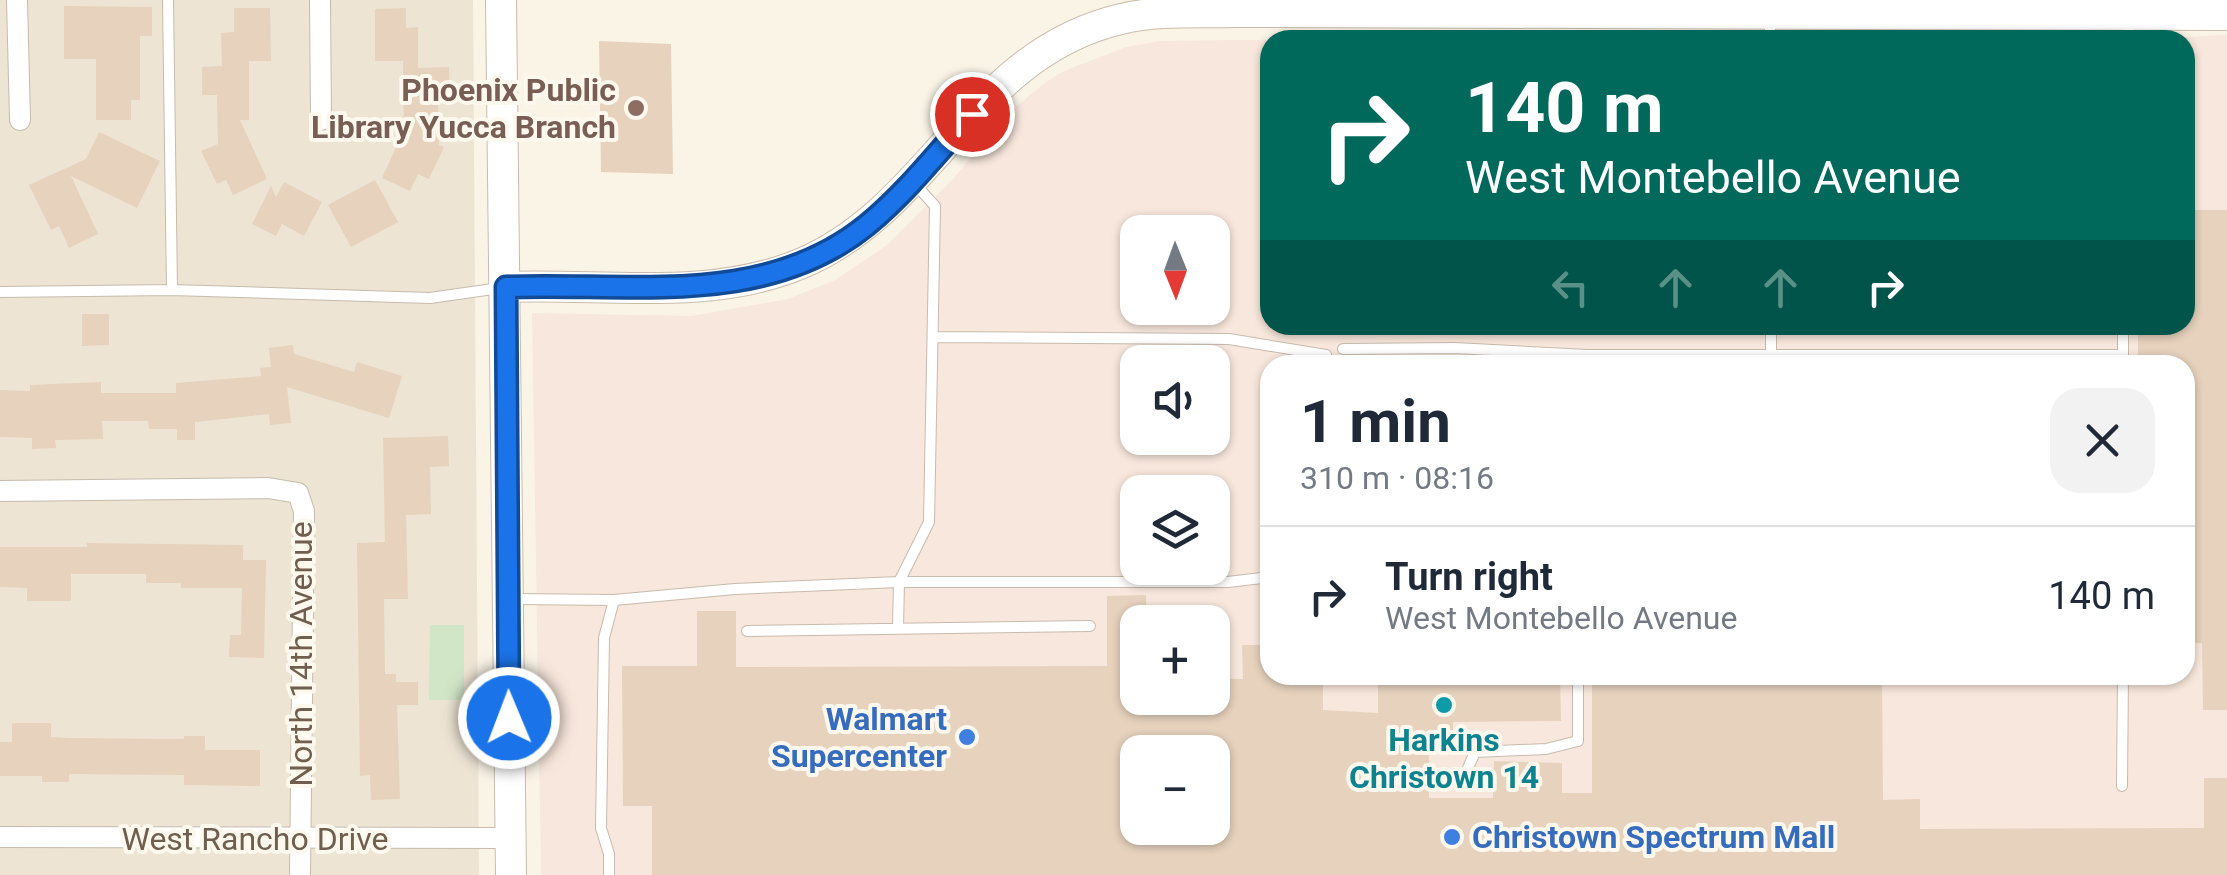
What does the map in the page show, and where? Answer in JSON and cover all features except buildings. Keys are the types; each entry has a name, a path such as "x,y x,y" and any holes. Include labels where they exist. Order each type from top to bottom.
{"street":[{"path":"16,0 20,120"},
{"path":"320,0 321,120"},
{"path":"502,0 510,875"},
{"path":"506,287 686,287 768,275 800,264 848,239 869,223 993,90 1029,60 1051,46 1118,20 1158,14 1235,12 1770,17 2130,27 2227,14"},
{"name":"North 14th Avenue","path":"0,491 268,488 298,494 304,511 300,875"},
{"name":"West Rancho Drive","path":"0,837 510,838"}],"lane":[{"path":"168,0 172,290"},
{"path":"898,628 899,582 929,522 935,337 935,206 912,180"},
{"path":"0,292 172,290 430,298 506,287"},
{"path":"1770,335 1771,355"},
{"path":"935,337 1229,339 1326,355"},
{"path":"1343,348 1455,348 1521,355"},
{"path":"508,598 614,600 735,589 899,582 1228,582 1260,577"},
{"path":"609,875 601,828 604,638 614,600"},
{"path":"747,631 1090,626"},
{"path":"1464,775 1475,752 1546,749 1578,741 1578,685"},
{"path":"2122,786 2123,685"}],"shaded area":[{"path":"0,0 473,0 479,875 0,875"},
{"name":"Christown Spectrum Mall","path":"2227,35 2227,875 541,875 532,313 691,316 788,299 835,280 887,245 951,181 1012,110 1046,82 1126,47 1160,41 1260,40 1260,335 2195,335 2195,36"}],"green space":[{"path":"430,625 464,625 464,700 429,700"}],"place":[{"name":"Phoenix Public Library Yucca Branch","path":"636,108"},
{"name":"Harkins Christown 14","path":"1444,705"},
{"name":"Walmart Supercenter","path":"967,737"},
{"name":"Christown Spectrum Mall","path":"1452,837"}],"route":[{"path":"509,718 506,287 686,287 768,275 800,264 848,239 869,223 972,114"}]}
